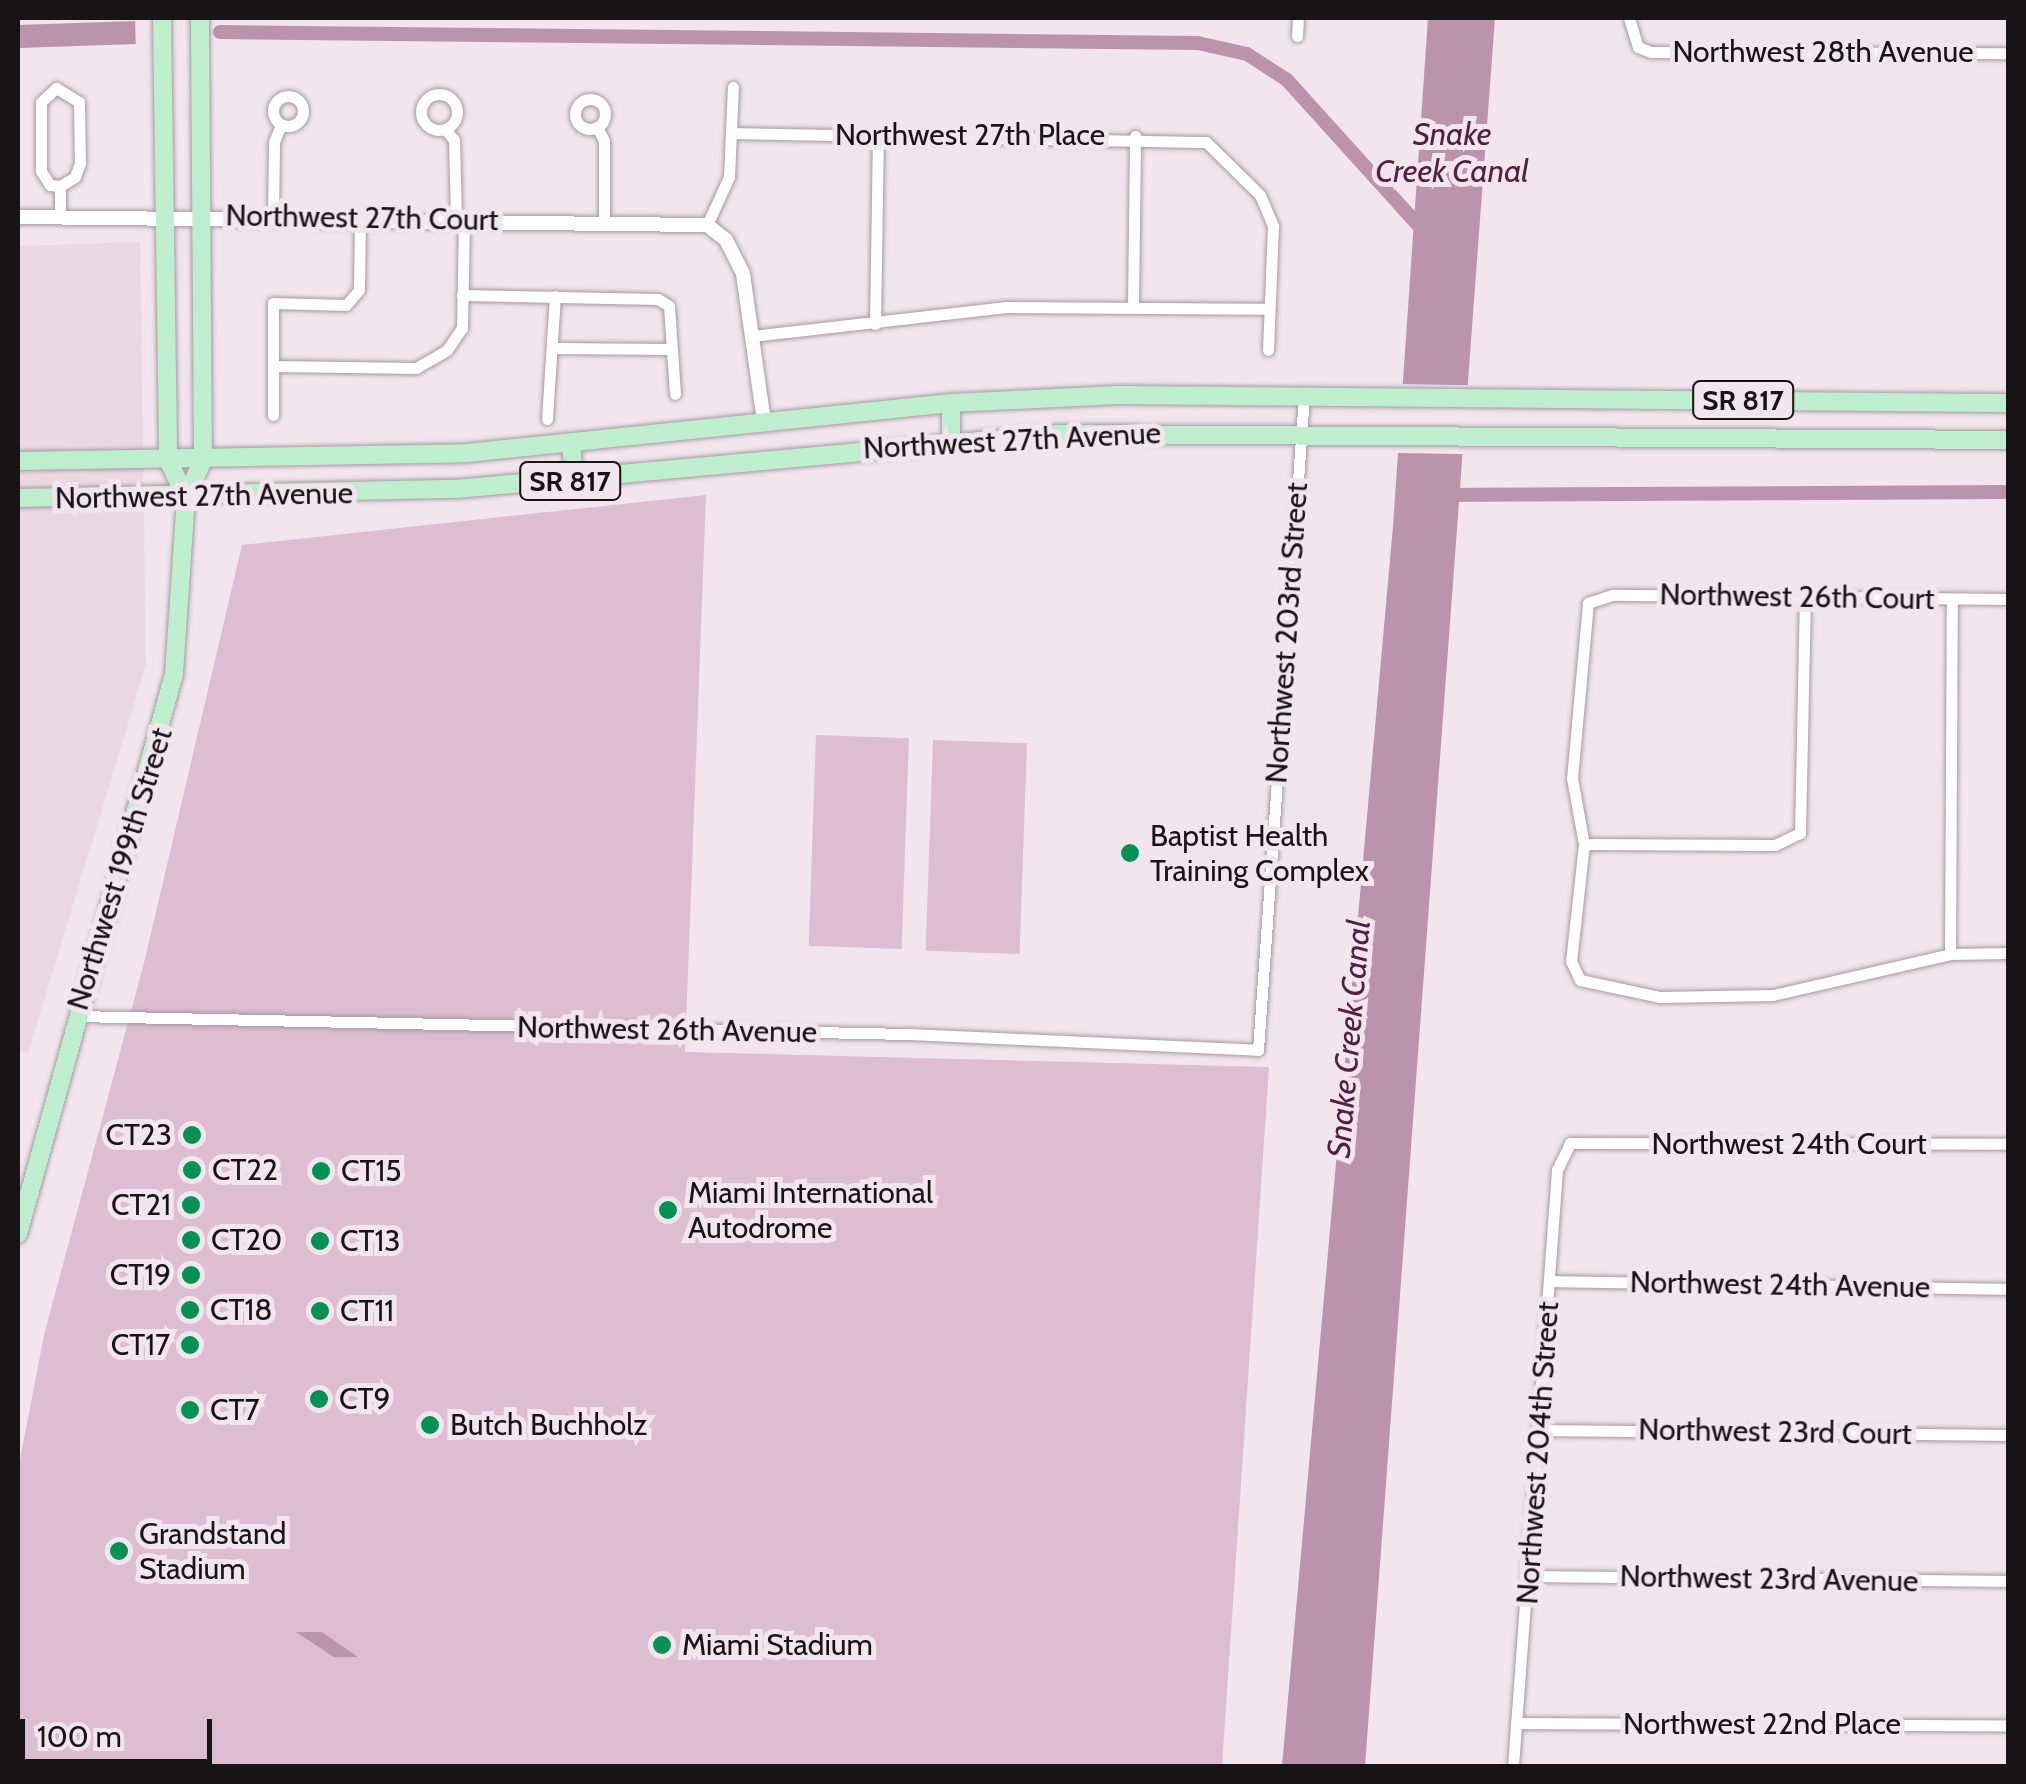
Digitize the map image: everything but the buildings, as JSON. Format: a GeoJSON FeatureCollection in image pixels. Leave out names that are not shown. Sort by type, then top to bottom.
{"type":"FeatureCollection","features":[{"type":"Feature","properties":{"kind":"main road","name":"Northwest 199th Street"},"geometry":{"type":"LineString","coordinates":[[162,18],[168,460],[186,497]]}},
{"type":"Feature","properties":{"kind":"main road","name":"Northwest 199th Street"},"geometry":{"type":"LineString","coordinates":[[18,1234],[76,1016],[166,718],[185,579],[186,497],[203,460],[200,18]]}},
{"type":"Feature","properties":{"kind":"main road","name":"Northwest 27th Avenue"},"geometry":{"type":"LineString","coordinates":[[18,461],[203,460],[570,443],[951,403],[1304,396],[2008,403]]}},
{"type":"Feature","properties":{"kind":"main road"},"geometry":{"type":"LineString","coordinates":[[951,403],[951,441]]}},
{"type":"Feature","properties":{"kind":"main road","name":"Northwest 27th Avenue"},"geometry":{"type":"LineString","coordinates":[[18,498],[186,497],[574,481],[951,441],[1301,432],[2008,440]]}},
{"type":"Feature","properties":{"kind":"main road"},"geometry":{"type":"LineString","coordinates":[[570,443],[574,481]]}},
{"type":"Feature","properties":{"kind":"street"},"geometry":{"type":"LineString","coordinates":[[1297,36],[1298,18]]}},
{"type":"Feature","properties":{"kind":"street","name":"Northwest 28th Avenue"},"geometry":{"type":"LineString","coordinates":[[1629,18],[1638,47],[1651,52],[2008,52]]}},
{"type":"Feature","properties":{"kind":"street"},"geometry":{"type":"LineString","coordinates":[[734,87],[734,133],[728,177],[707,225],[726,240],[743,274],[764,422]]}},
{"type":"Feature","properties":{"kind":"street"},"geometry":{"type":"LineString","coordinates":[[60,186],[50,185],[42,171],[41,102],[56,88],[79,102],[78,170],[60,186],[60,216]]}},
{"type":"Feature","properties":{"kind":"street"},"geometry":{"type":"LineString","coordinates":[[273,217],[274,142],[281,125]]}},
{"type":"Feature","properties":{"kind":"street"},"geometry":{"type":"LineString","coordinates":[[597,127],[604,141],[604,221]]}},
{"type":"Feature","properties":{"kind":"street"},"geometry":{"type":"LineString","coordinates":[[274,366],[426,366],[462,328],[454,140],[445,128]]}},
{"type":"Feature","properties":{"kind":"street","name":"Northwest 27th Place"},"geometry":{"type":"LineString","coordinates":[[734,133],[1135,136],[1206,142],[1260,195],[1272,226],[1269,309]]}},
{"type":"Feature","properties":{"kind":"street"},"geometry":{"type":"LineString","coordinates":[[875,324],[878,134]]}},
{"type":"Feature","properties":{"kind":"street"},"geometry":{"type":"LineString","coordinates":[[1134,306],[1135,136]]}},
{"type":"Feature","properties":{"kind":"street","name":"Northwest 27th Court"},"geometry":{"type":"LineString","coordinates":[[18,217],[202,216],[707,225]]}},
{"type":"Feature","properties":{"kind":"street"},"geometry":{"type":"LineString","coordinates":[[273,415],[273,303],[346,304],[359,290],[360,218]]}},
{"type":"Feature","properties":{"kind":"street"},"geometry":{"type":"LineString","coordinates":[[462,295],[658,299],[669,306],[675,394]]}},
{"type":"Feature","properties":{"kind":"street"},"geometry":{"type":"LineString","coordinates":[[546,419],[555,296]]}},
{"type":"Feature","properties":{"kind":"street"},"geometry":{"type":"LineString","coordinates":[[752,336],[1006,307],[1269,309],[1268,350]]}},
{"type":"Feature","properties":{"kind":"street"},"geometry":{"type":"LineString","coordinates":[[553,348],[670,349]]}},
{"type":"Feature","properties":{"kind":"street","name":"Northwest 203rd Street"},"geometry":{"type":"LineString","coordinates":[[1258,1050],[1304,396]]}},
{"type":"Feature","properties":{"kind":"street","name":"Northwest 26th Court"},"geometry":{"type":"LineString","coordinates":[[1584,844],[1572,778],[1588,604],[1612,595],[2008,599]]}},
{"type":"Feature","properties":{"kind":"street"},"geometry":{"type":"LineString","coordinates":[[1805,598],[1805,816],[1800,834],[1776,846],[1584,844],[1571,962],[1580,980],[1659,997],[1773,995],[1950,954],[2008,953]]}},
{"type":"Feature","properties":{"kind":"street"},"geometry":{"type":"LineString","coordinates":[[1950,954],[1952,599]]}},
{"type":"Feature","properties":{"kind":"street","name":"Northwest 26th Avenue"},"geometry":{"type":"LineString","coordinates":[[76,1016],[909,1034],[1258,1050]]}},
{"type":"Feature","properties":{"kind":"street","name":"Northwest 24th Court"},"geometry":{"type":"LineString","coordinates":[[1570,1143],[2008,1144]]}},
{"type":"Feature","properties":{"kind":"street","name":"Northwest 204th Street"},"geometry":{"type":"LineString","coordinates":[[1513,1766],[1542,1430],[1557,1170],[1570,1143]]}},
{"type":"Feature","properties":{"kind":"street","name":"Northwest 24th Avenue"},"geometry":{"type":"LineString","coordinates":[[1551,1282],[2008,1290]]}},
{"type":"Feature","properties":{"kind":"street","name":"Northwest 23rd Court"},"geometry":{"type":"LineString","coordinates":[[1542,1430],[2008,1435]]}},
{"type":"Feature","properties":{"kind":"street","name":"Northwest 23rd Avenue"},"geometry":{"type":"LineString","coordinates":[[1529,1576],[2008,1581]]}},
{"type":"Feature","properties":{"kind":"street","name":"Northwest 22nd Place"},"geometry":{"type":"LineString","coordinates":[[1516,1722],[2008,1726]]}},
{"type":"Feature","properties":{"kind":"shaded area"},"geometry":{"type":"Polygon","coordinates":[[[140,242],[146,665],[28,1053],[18,1053],[18,246],[140,242]]]}},
{"type":"Feature","properties":{"kind":"shaded area","name":"Miami International Autodrome"},"geometry":{"type":"Polygon","coordinates":[[[706,495],[685,1052],[1269,1067],[1222,1766],[18,1766],[18,1470],[44,1335],[144,963],[242,545],[706,495]]]}},
{"type":"Feature","properties":{"kind":"shaded area"},"geometry":{"type":"Polygon","coordinates":[[[816,735],[909,738],[902,949],[809,946],[816,735]]]}},
{"type":"Feature","properties":{"kind":"shaded area"},"geometry":{"type":"Polygon","coordinates":[[[933,740],[1027,743],[1020,954],[926,951],[933,740]]]}},
{"type":"Feature","properties":{"kind":"water","name":"Snake Creek Canal"},"geometry":{"type":"Polygon","coordinates":[[[1428,18],[1495,18],[1365,1766],[1282,1766],[1393,526],[1428,18]]]}},
{"type":"Feature","properties":{"kind":"water"},"geometry":{"type":"Polygon","coordinates":[[[135,21],[136,44],[19,48],[18,25],[135,21]]]}},
{"type":"Feature","properties":{"kind":"water"},"geometry":{"type":"Polygon","coordinates":[[[296,1632],[322,1632],[358,1657],[334,1657],[296,1632]]]}},
{"type":"Feature","properties":{"kind":"pier"},"geometry":{"type":"Polygon","coordinates":[[[1398,384],[1475,385],[1474,454],[1397,453],[1398,384]]]}},
{"type":"Feature","properties":{"kind":"waterway"},"geometry":{"type":"LineString","coordinates":[[220,32],[1198,43],[1247,54],[1287,80],[1427,235]]}},
{"type":"Feature","properties":{"kind":"waterway"},"geometry":{"type":"LineString","coordinates":[[1444,495],[2008,492]]}},
{"type":"Feature","properties":{"kind":"place","name":"Baptist Health Training Complex"},"geometry":{"type":"Point","coordinates":[1130,853]}},
{"type":"Feature","properties":{"kind":"place","name":"CT23"},"geometry":{"type":"Point","coordinates":[192,1135]}},
{"type":"Feature","properties":{"kind":"place","name":"CT22"},"geometry":{"type":"Point","coordinates":[192,1170]}},
{"type":"Feature","properties":{"kind":"place","name":"CT15"},"geometry":{"type":"Point","coordinates":[321,1171]}},
{"type":"Feature","properties":{"kind":"place","name":"CT21"},"geometry":{"type":"Point","coordinates":[191,1205]}},
{"type":"Feature","properties":{"kind":"place","name":"Miami International Autodrome"},"geometry":{"type":"Point","coordinates":[668,1210]}},
{"type":"Feature","properties":{"kind":"place","name":"CT20"},"geometry":{"type":"Point","coordinates":[191,1240]}},
{"type":"Feature","properties":{"kind":"place","name":"CT13"},"geometry":{"type":"Point","coordinates":[320,1241]}},
{"type":"Feature","properties":{"kind":"place","name":"CT19"},"geometry":{"type":"Point","coordinates":[191,1275]}},
{"type":"Feature","properties":{"kind":"place","name":"CT18"},"geometry":{"type":"Point","coordinates":[190,1310]}},
{"type":"Feature","properties":{"kind":"place","name":"CT11"},"geometry":{"type":"Point","coordinates":[320,1311]}},
{"type":"Feature","properties":{"kind":"place","name":"CT17"},"geometry":{"type":"Point","coordinates":[190,1345]}},
{"type":"Feature","properties":{"kind":"place","name":"CT9"},"geometry":{"type":"Point","coordinates":[319,1399]}},
{"type":"Feature","properties":{"kind":"place","name":"CT7"},"geometry":{"type":"Point","coordinates":[190,1410]}},
{"type":"Feature","properties":{"kind":"place","name":"Butch Buchholz"},"geometry":{"type":"Point","coordinates":[430,1425]}},
{"type":"Feature","properties":{"kind":"place","name":"Grandstand Stadium"},"geometry":{"type":"Point","coordinates":[119,1551]}},
{"type":"Feature","properties":{"kind":"place","name":"Miami Stadium"},"geometry":{"type":"Point","coordinates":[662,1645]}}]}
